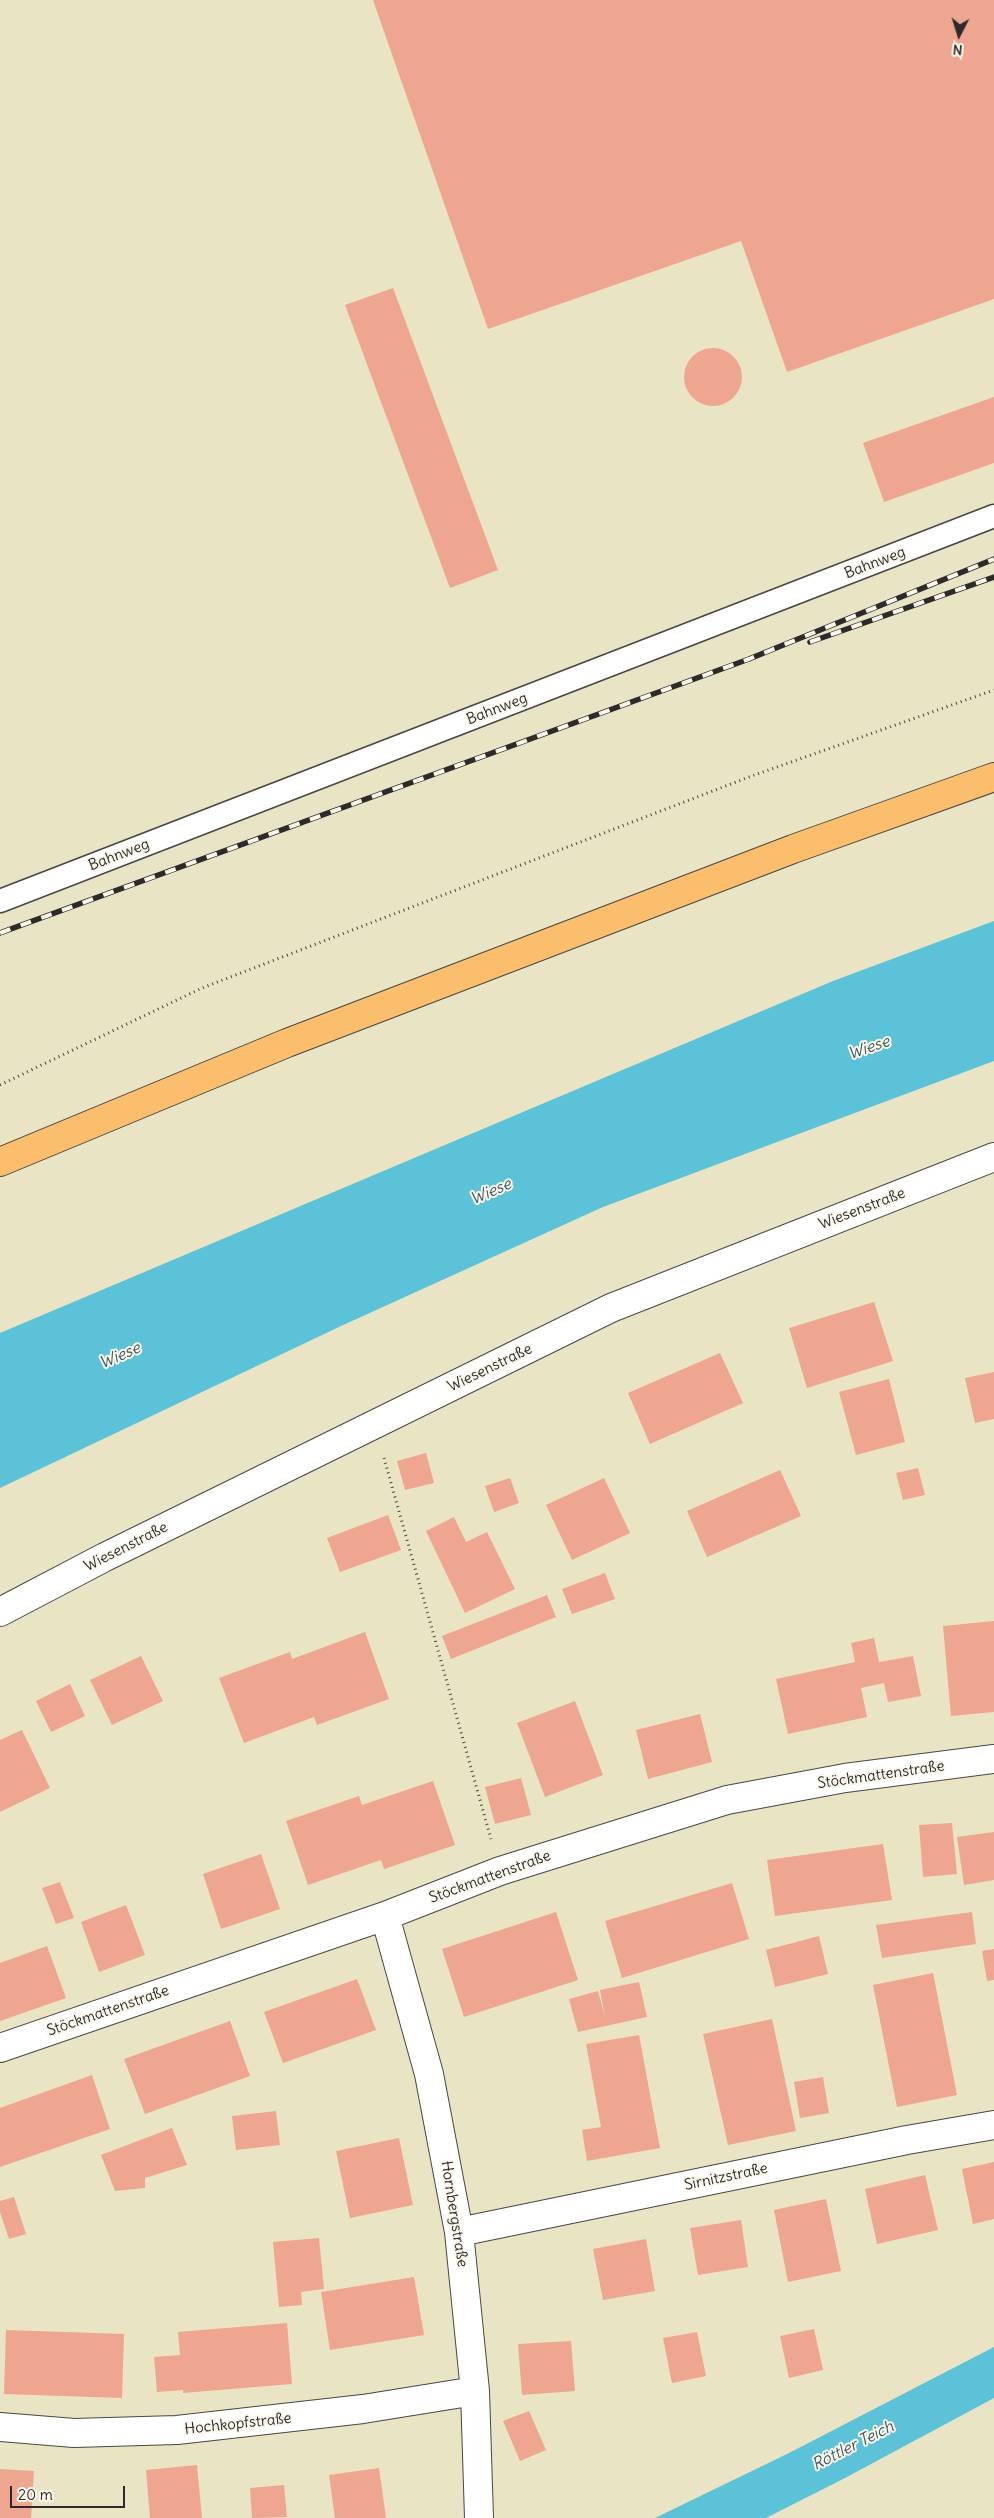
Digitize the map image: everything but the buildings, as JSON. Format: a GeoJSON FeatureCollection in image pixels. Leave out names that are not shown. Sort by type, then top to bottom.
{"type":"FeatureCollection","features":[{"type":"Feature","properties":{"kind":"main road"},"geometry":{"type":"LineString","coordinates":[[0,1162],[306,1036],[793,850],[994,777]]}},
{"type":"Feature","properties":{"kind":"street","name":"Wiesenstraße"},"geometry":{"type":"LineString","coordinates":[[0,1612],[105,1557],[611,1308],[994,1157]]}},
{"type":"Feature","properties":{"kind":"street","name":"Stöckmattenstraße"},"geometry":{"type":"LineString","coordinates":[[0,2048],[385,1916],[500,1871],[727,1800],[845,1778],[994,1759]]}},
{"type":"Feature","properties":{"kind":"street","name":"Hornbergstraße"},"geometry":{"type":"LineString","coordinates":[[385,1916],[429,2074],[459,2232],[475,2391],[479,2518]]}},
{"type":"Feature","properties":{"kind":"street","name":"Sirnitzstraße"},"geometry":{"type":"LineString","coordinates":[[459,2232],[907,2140],[994,2125]]}},
{"type":"Feature","properties":{"kind":"street","name":"Hochkopfstraße"},"geometry":{"type":"LineString","coordinates":[[0,2427],[74,2433],[178,2430],[363,2409],[475,2391]]}},
{"type":"Feature","properties":{"kind":"lane","name":"Bahnweg"},"geometry":{"type":"LineString","coordinates":[[0,901],[994,516]]}},
{"type":"Feature","properties":{"kind":"path"},"geometry":{"type":"LineString","coordinates":[[0,1085],[202,988],[749,777],[994,690]]}},
{"type":"Feature","properties":{"kind":"path"},"geometry":{"type":"LineString","coordinates":[[375,1425],[500,1871]]}},
{"type":"Feature","properties":{"kind":"water","name":"Wiese"},"geometry":{"type":"Polygon","coordinates":[[[994,921],[994,1061],[603,1207],[341,1326],[0,1488],[0,1333],[833,981],[994,921]]]}},
{"type":"Feature","properties":{"kind":"water","name":"Röttler Teich"},"geometry":{"type":"Polygon","coordinates":[[[994,2347],[994,2398],[766,2518],[655,2518],[789,2453],[994,2347]]]}},
{"type":"Feature","properties":{"kind":"railway"},"geometry":{"type":"LineString","coordinates":[[0,933],[749,659],[994,559]]}},
{"type":"Feature","properties":{"kind":"railway"},"geometry":{"type":"LineString","coordinates":[[810,642],[994,577]]}}]}
